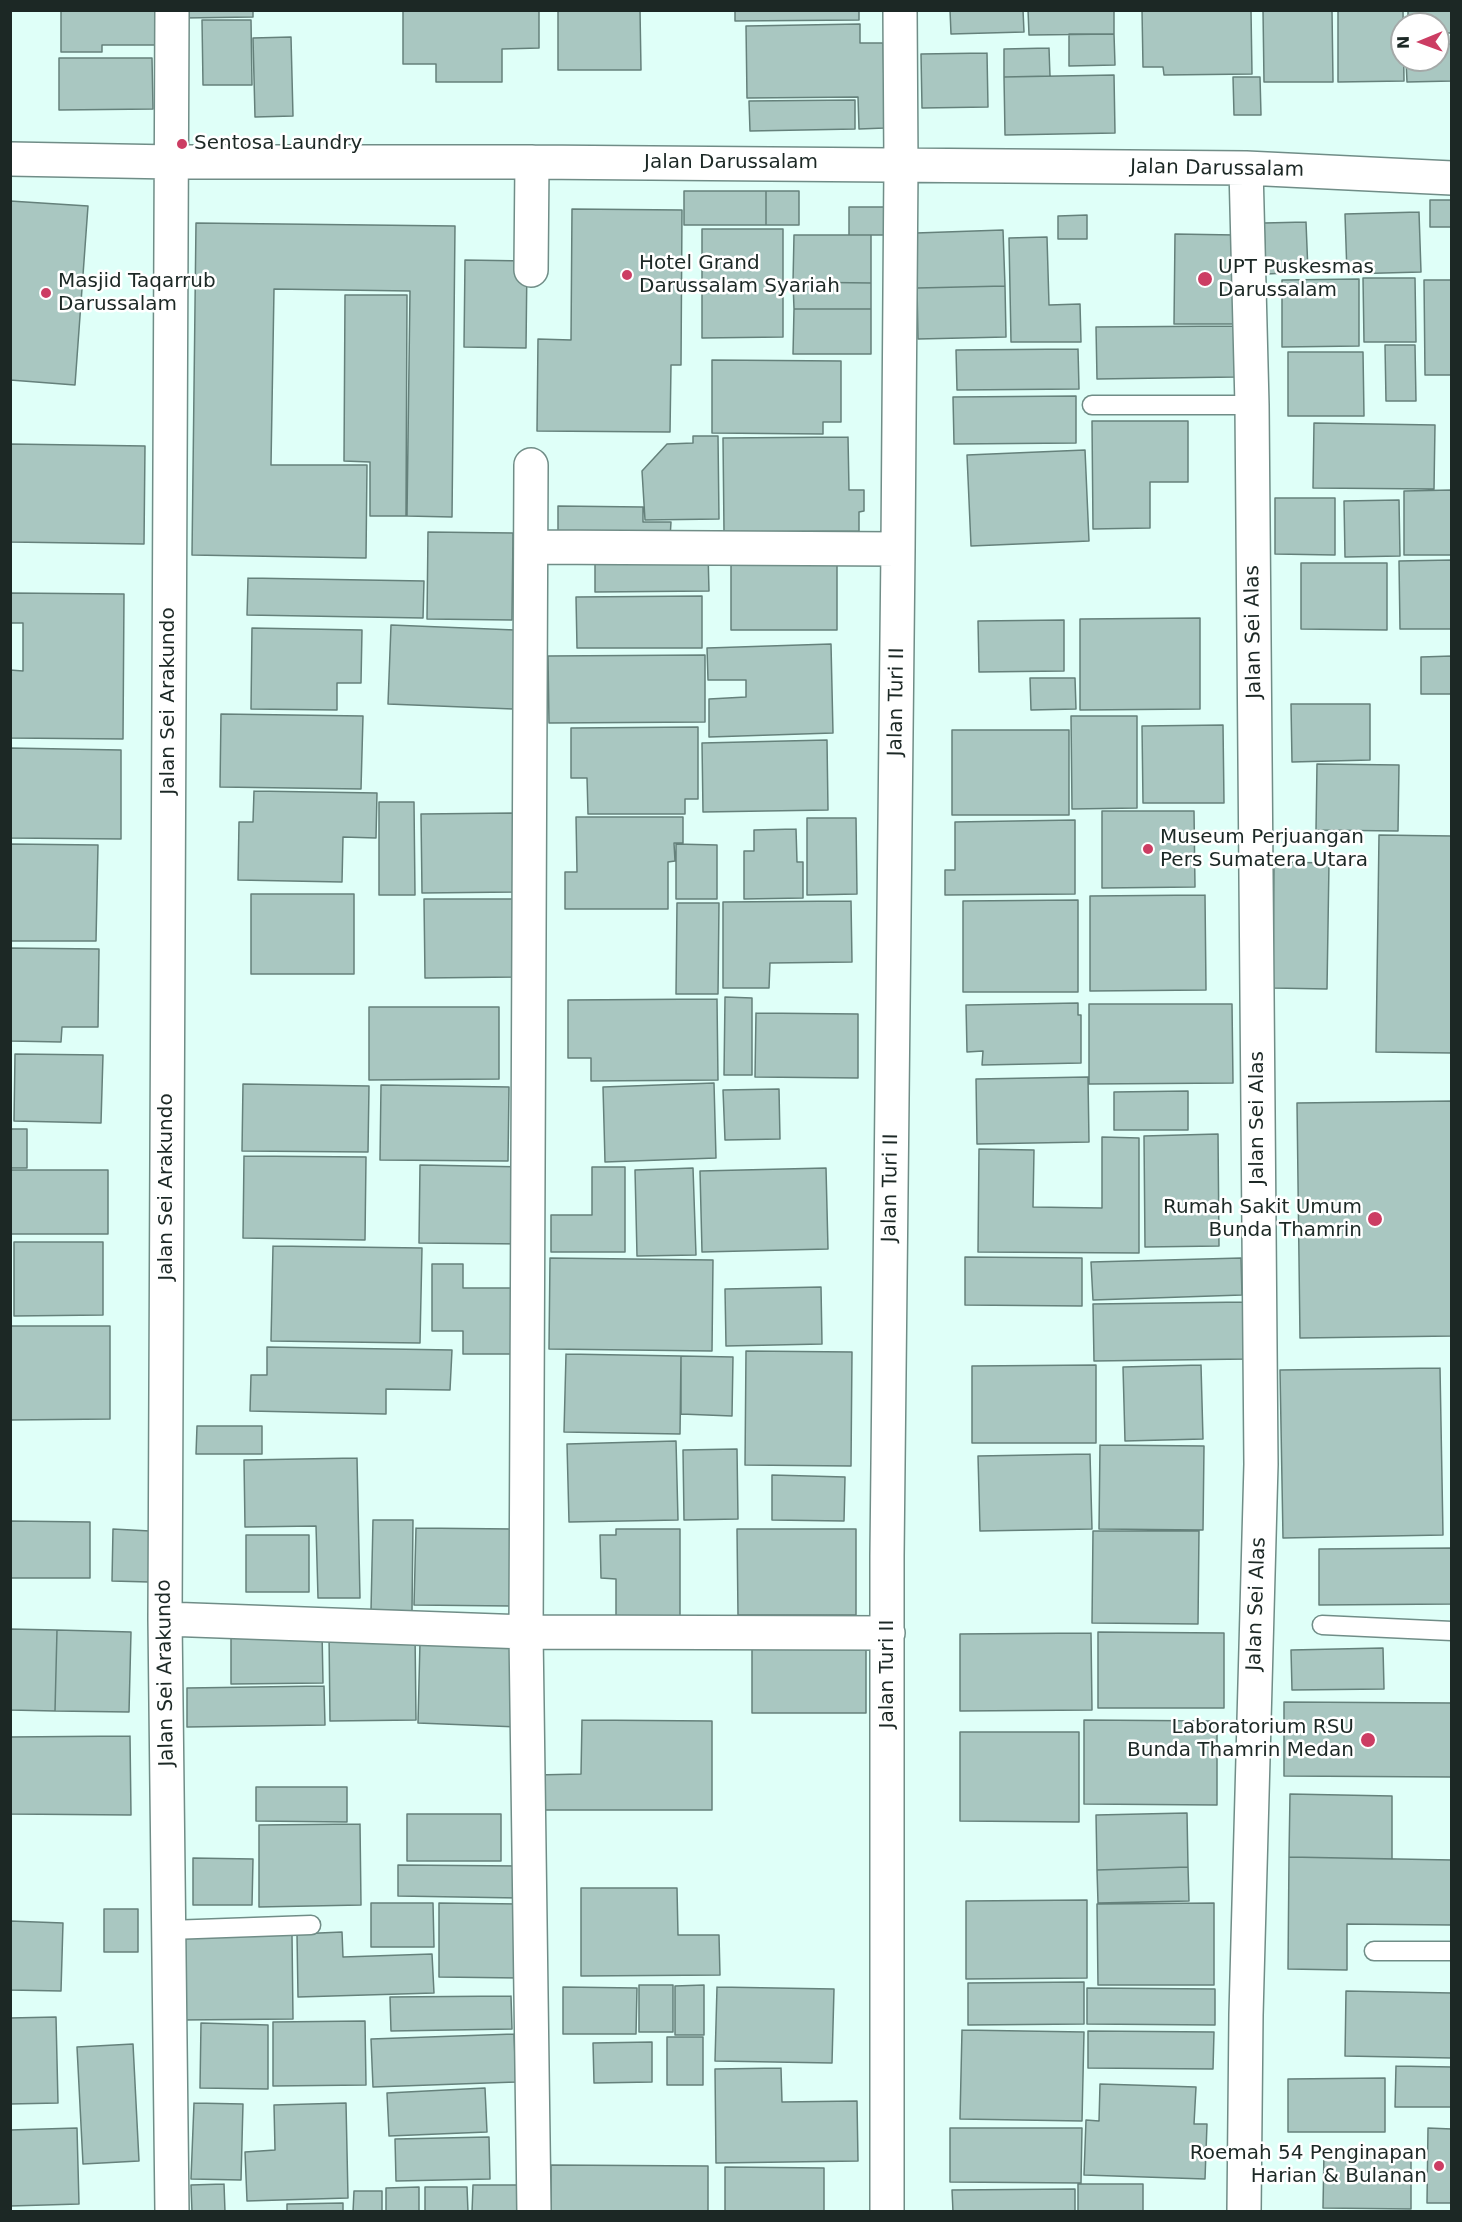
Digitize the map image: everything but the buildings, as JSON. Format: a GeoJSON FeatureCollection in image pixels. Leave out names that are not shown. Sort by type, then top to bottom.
{"type":"FeatureCollection","features":[{"type":"Feature","properties":{"kind":"street","name":"Jalan Sei Arakundo"},"geometry":{"type":"LineString","coordinates":[[172,10],[165,1620],[172,2211]]}},
{"type":"Feature","properties":{"kind":"street","name":"Jalan Turi II"},"geometry":{"type":"LineString","coordinates":[[887,2211],[887,1544],[898,549],[900,10]]}},
{"type":"Feature","properties":{"kind":"street","name":"Jalan Darussalam"},"geometry":{"type":"LineString","coordinates":[[10,159],[172,162],[531,162],[1246,168],[1452,178]]}},
{"type":"Feature","properties":{"kind":"street"},"geometry":{"type":"LineString","coordinates":[[531,162],[531,270]]}},
{"type":"Feature","properties":{"kind":"street","name":"Jalan Sei Alas"},"geometry":{"type":"LineString","coordinates":[[1244,2211],[1246,2015],[1261,1464],[1252,405],[1246,168]]}},
{"type":"Feature","properties":{"kind":"street"},"geometry":{"type":"LineString","coordinates":[[531,465],[526,1632],[534,2211]]}},
{"type":"Feature","properties":{"kind":"street"},"geometry":{"type":"LineString","coordinates":[[532,547],[898,549]]}},
{"type":"Feature","properties":{"kind":"street"},"geometry":{"type":"LineString","coordinates":[[165,1620],[526,1632],[888,1633]]}},
{"type":"Feature","properties":{"kind":"lane"},"geometry":{"type":"LineString","coordinates":[[1092,405],[1252,405]]}},
{"type":"Feature","properties":{"kind":"lane"},"geometry":{"type":"LineString","coordinates":[[1322,1625],[1452,1631]]}},
{"type":"Feature","properties":{"kind":"lane"},"geometry":{"type":"LineString","coordinates":[[169,1930],[311,1925]]}},
{"type":"Feature","properties":{"kind":"lane"},"geometry":{"type":"LineString","coordinates":[[1374,1951],[1452,1951]]}},
{"type":"Feature","properties":{"kind":"place","name":"Sentosa Laundry"},"geometry":{"type":"Point","coordinates":[182,144]}},
{"type":"Feature","properties":{"kind":"place","name":"Hotel Grand Darussalam Syariah"},"geometry":{"type":"Point","coordinates":[627,275]}},
{"type":"Feature","properties":{"kind":"place","name":"UPT Puskesmas Darussalam"},"geometry":{"type":"Point","coordinates":[1205,279]}},
{"type":"Feature","properties":{"kind":"place","name":"Masjid Taqarrub Darussalam"},"geometry":{"type":"Point","coordinates":[46,293]}},
{"type":"Feature","properties":{"kind":"place","name":"Museum Perjuangan Pers Sumatera Utara"},"geometry":{"type":"Point","coordinates":[1148,849]}},
{"type":"Feature","properties":{"kind":"place","name":"Rumah Sakit Umum Bunda Thamrin"},"geometry":{"type":"Point","coordinates":[1375,1219]}},
{"type":"Feature","properties":{"kind":"place","name":"Laboratorium RSU Bunda Thamrin Medan"},"geometry":{"type":"Point","coordinates":[1368,1740]}},
{"type":"Feature","properties":{"kind":"place","name":"Roemah 54 Penginapan Harian & Bulanan"},"geometry":{"type":"Point","coordinates":[1439,2166]}}]}
